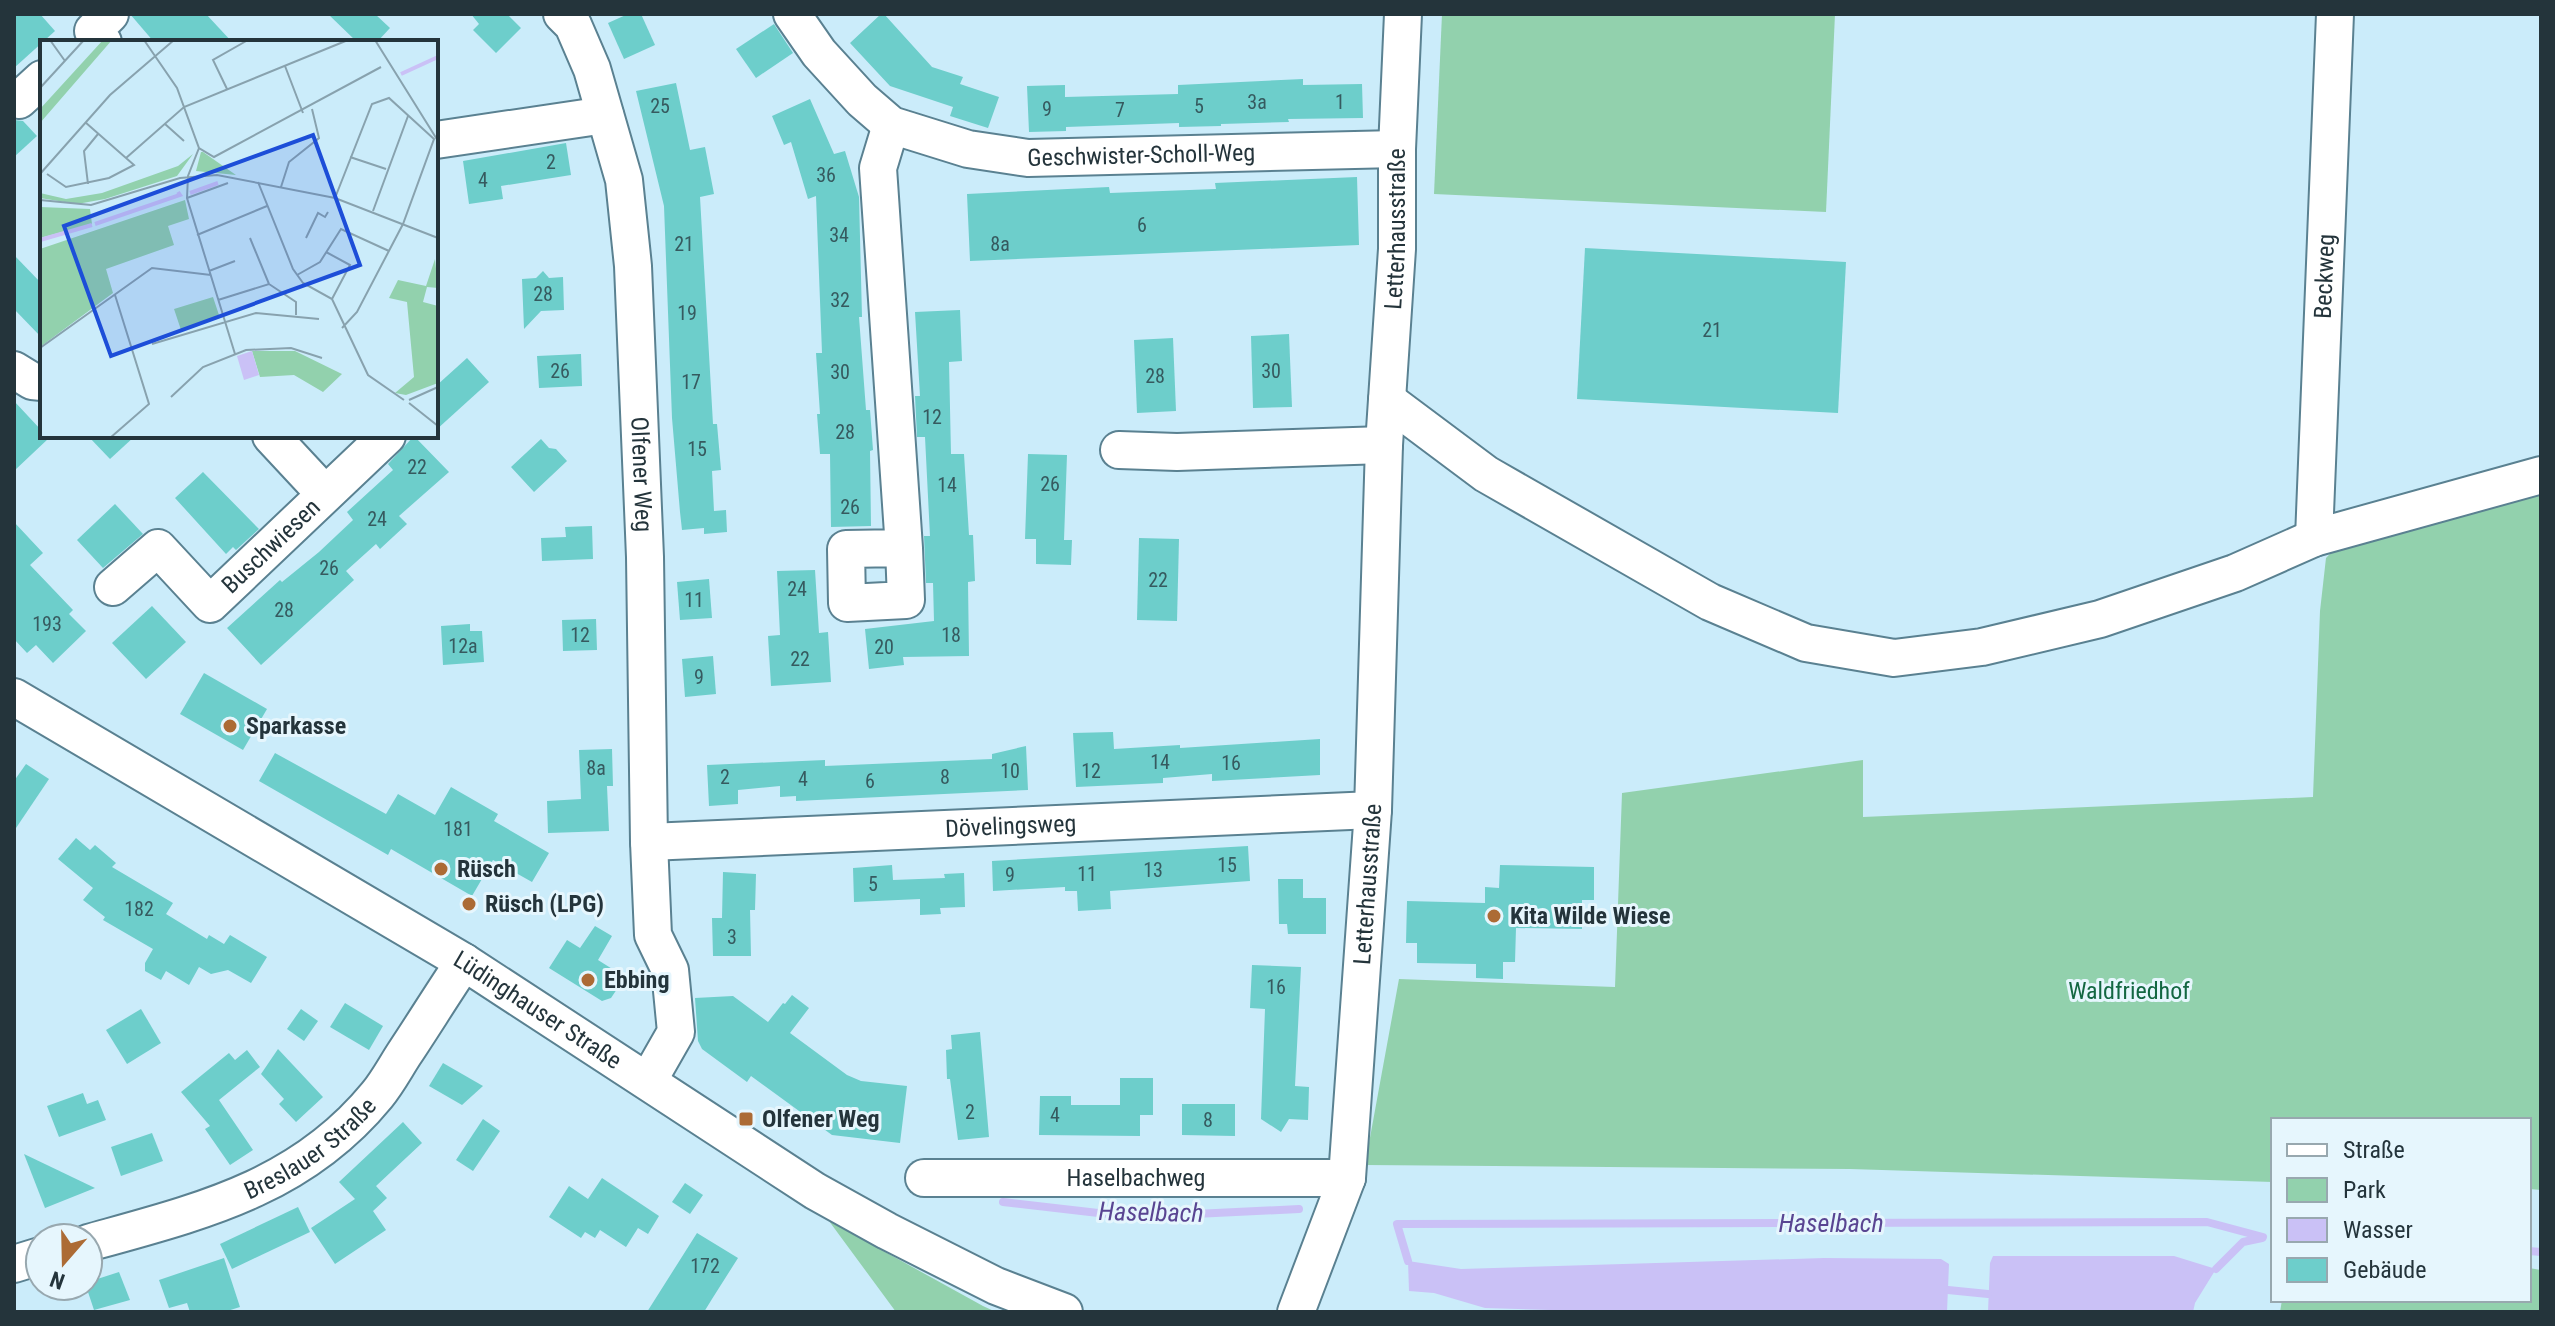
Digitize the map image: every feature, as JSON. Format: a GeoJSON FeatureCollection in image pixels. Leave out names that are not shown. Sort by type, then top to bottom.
{"type":"FeatureCollection","features":[{"type":"Feature","properties":{"kind":"street","name":"Olfener Weg"},"geometry":{"type":"LineString","coordinates":[[562,14],[573,25],[592,69],[624,180],[633,266],[645,557],[653,935],[670,970],[676,1032],[648,1081]]}},
{"type":"Feature","properties":{"kind":"street","name":"Geschwister-Scholl-Weg"},"geometry":{"type":"LineString","coordinates":[[792,14],[819,53],[862,100],[891,125],[968,149],[1028,158],[1397,149]]}},
{"type":"Feature","properties":{"kind":"street","name":"Letterhausstraße"},"geometry":{"type":"LineString","coordinates":[[1296,1312],[1347,1178],[1373,810],[1384,445],[1397,249],[1397,149],[1403,14]]}},
{"type":"Feature","properties":{"kind":"street","name":"Beckweg"},"geometry":{"type":"LineString","coordinates":[[2314,538],[2335,14]]}},
{"type":"Feature","properties":{"kind":"street"},"geometry":{"type":"LineString","coordinates":[[438,140],[605,115]]}},
{"type":"Feature","properties":{"kind":"street"},"geometry":{"type":"LineString","coordinates":[[891,125],[878,168],[904,548],[906,600],[847,603],[846,549],[904,548]]}},
{"type":"Feature","properties":{"kind":"street"},"geometry":{"type":"LineString","coordinates":[[14,370],[32,381],[40,382]]}},
{"type":"Feature","properties":{"kind":"street"},"geometry":{"type":"LineString","coordinates":[[1387,400],[1486,474],[1710,602],[1806,643],[1894,658],[1982,647],[2100,619],[2235,573],[2314,538],[2541,475]]}},
{"type":"Feature","properties":{"kind":"street","name":"Buschwiesen"},"geometry":{"type":"LineString","coordinates":[[273,438],[325,494]]}},
{"type":"Feature","properties":{"kind":"street","name":"Buschwiesen"},"geometry":{"type":"LineString","coordinates":[[113,587],[158,548],[210,604],[385,438]]}},
{"type":"Feature","properties":{"kind":"street"},"geometry":{"type":"LineString","coordinates":[[1119,450],[1177,452],[1384,445]]}},
{"type":"Feature","properties":{"kind":"street","name":"Lüdinghauser Straße"},"geometry":{"type":"LineString","coordinates":[[14,697],[464,962],[815,1191],[996,1286],[1064,1312]]}},
{"type":"Feature","properties":{"kind":"street","name":"Dövelingsweg"},"geometry":{"type":"LineString","coordinates":[[649,842],[1373,810]]}},
{"type":"Feature","properties":{"kind":"street","name":"Breslauer Straße"},"geometry":{"type":"LineString","coordinates":[[104,1238],[200,1211],[271,1183],[300,1165],[341,1133],[377,1094],[464,962]]}},
{"type":"Feature","properties":{"kind":"street","name":"Haselbachweg"},"geometry":{"type":"LineString","coordinates":[[924,1178],[1347,1178]]}},
{"type":"Feature","properties":{"kind":"green space"},"geometry":{"type":"Polygon","coordinates":[[[1442,14],[1835,14],[1826,212],[1434,194],[1442,14]]]}},
{"type":"Feature","properties":{"kind":"green space","name":"Waldfriedhof"},"geometry":{"type":"Polygon","coordinates":[[[2541,482],[2541,1190],[2531,1189],[2531,1118],[2271,1118],[2271,1182],[1850,1169],[1365,1165],[1399,979],[1615,987],[1622,793],[1863,760],[1863,817],[2313,797],[2320,611],[2326,558],[2346,537],[2541,482]]]}},
{"type":"Feature","properties":{"kind":"green space"},"geometry":{"type":"Polygon","coordinates":[[[829,1221],[983,1306],[996,1312],[896,1312],[829,1221]]]}},
{"type":"Feature","properties":{"kind":"green space"},"geometry":{"type":"Polygon","coordinates":[[[2531,1268],[2541,1270],[2541,1312],[2280,1312],[2282,1302],[2531,1302],[2531,1268]]]}},
{"type":"Feature","properties":{"kind":"water"},"geometry":{"type":"Polygon","coordinates":[[[1993,1256],[2174,1256],[2216,1269],[2195,1303],[2193,1312],[1988,1312],[1993,1256]]]}},
{"type":"Feature","properties":{"kind":"water"},"geometry":{"type":"Polygon","coordinates":[[[1824,1258],[1941,1259],[1949,1264],[1947,1312],[1619,1312],[1485,1308],[1434,1293],[1409,1291],[1408,1261],[1461,1269],[1824,1258]]]}},
{"type":"Feature","properties":{"kind":"building"},"geometry":{"type":"Polygon","coordinates":[[[14,14],[40,14],[55,31],[45,40],[40,40],[40,45],[14,68],[14,14]]]}},
{"type":"Feature","properties":{"kind":"building"},"geometry":{"type":"Polygon","coordinates":[[[130,14],[206,14],[230,40],[152,40],[130,14]]]}},
{"type":"Feature","properties":{"kind":"building"},"geometry":{"type":"Polygon","coordinates":[[[328,14],[375,14],[390,28],[379,40],[355,40],[328,14]]]}},
{"type":"Feature","properties":{"kind":"building"},"geometry":{"type":"Polygon","coordinates":[[[471,14],[507,14],[521,28],[496,53],[473,30],[479,24],[471,14]]]}},
{"type":"Feature","properties":{"kind":"building"},"geometry":{"type":"Polygon","coordinates":[[[628,14],[641,14],[655,45],[624,59],[608,23],[628,14]]]}},
{"type":"Feature","properties":{"kind":"building"},"geometry":{"type":"Polygon","coordinates":[[[881,14],[932,67],[963,77],[960,84],[999,97],[988,128],[950,116],[953,107],[890,86],[850,43],[881,14]]]}},
{"type":"Feature","properties":{"kind":"building"},"geometry":{"type":"Polygon","coordinates":[[[774,24],[793,53],[756,78],[736,49],[774,24]]]}},
{"type":"Feature","properties":{"kind":"building"},"geometry":{"type":"Polygon","coordinates":[[[1303,79],[1303,85],[1362,84],[1363,118],[1288,119],[1289,122],[1221,126],[1179,127],[1179,123],[1066,127],[1066,131],[1029,132],[1027,86],[1065,85],[1065,97],[1178,94],[1178,85],[1303,79]]]}},
{"type":"Feature","properties":{"kind":"building"},"geometry":{"type":"Polygon","coordinates":[[[676,83],[690,150],[705,147],[714,194],[700,197],[713,424],[717,424],[721,470],[712,471],[714,511],[726,510],[727,532],[704,534],[704,528],[682,530],[672,418],[664,206],[636,91],[676,83]]]}},
{"type":"Feature","properties":{"kind":"building"},"geometry":{"type":"Polygon","coordinates":[[[810,99],[834,154],[845,151],[859,197],[862,317],[859,317],[866,410],[870,410],[873,450],[870,451],[871,526],[831,527],[830,454],[820,454],[816,353],[822,353],[816,196],[808,199],[791,142],[784,145],[772,116],[810,99]]]}},
{"type":"Feature","properties":{"kind":"building"},"geometry":{"type":"Polygon","coordinates":[[[14,120],[23,121],[37,136],[14,157],[14,120]]]}},
{"type":"Feature","properties":{"kind":"building"},"geometry":{"type":"Polygon","coordinates":[[[566,143],[571,175],[501,186],[503,199],[469,204],[463,161],[566,143]]]}},
{"type":"Feature","properties":{"kind":"building"},"geometry":{"type":"Polygon","coordinates":[[[1357,177],[1359,245],[970,261],[967,194],[1109,187],[1110,193],[1216,189],[1215,183],[1357,177]]]}},
{"type":"Feature","properties":{"kind":"building"},"geometry":{"type":"Polygon","coordinates":[[[1585,248],[1846,262],[1838,413],[1577,399],[1585,248]]]}},
{"type":"Feature","properties":{"kind":"building"},"geometry":{"type":"Polygon","coordinates":[[[14,255],[40,282],[40,336],[14,309],[14,255]]]}},
{"type":"Feature","properties":{"kind":"building"},"geometry":{"type":"Polygon","coordinates":[[[543,271],[549,278],[563,277],[564,310],[541,311],[524,329],[522,279],[536,278],[543,271]]]}},
{"type":"Feature","properties":{"kind":"building"},"geometry":{"type":"Polygon","coordinates":[[[960,310],[962,361],[949,362],[951,454],[964,454],[969,535],[973,535],[975,581],[968,582],[969,656],[903,657],[904,665],[869,669],[865,629],[934,621],[933,583],[926,583],[924,536],[930,536],[925,437],[917,437],[915,396],[920,396],[915,312],[960,310]]]}},
{"type":"Feature","properties":{"kind":"building"},"geometry":{"type":"Polygon","coordinates":[[[1289,334],[1292,407],[1253,408],[1251,336],[1289,334]]]}},
{"type":"Feature","properties":{"kind":"building"},"geometry":{"type":"Polygon","coordinates":[[[1173,338],[1176,411],[1137,413],[1134,340],[1173,338]]]}},
{"type":"Feature","properties":{"kind":"building"},"geometry":{"type":"Polygon","coordinates":[[[581,354],[582,386],[539,388],[537,356],[581,354]]]}},
{"type":"Feature","properties":{"kind":"building"},"geometry":{"type":"Polygon","coordinates":[[[467,358],[489,382],[438,428],[438,384],[467,358]]]}},
{"type":"Feature","properties":{"kind":"building"},"geometry":{"type":"Polygon","coordinates":[[[14,401],[40,429],[40,438],[49,438],[14,471],[14,401]]]}},
{"type":"Feature","properties":{"kind":"building"},"geometry":{"type":"Polygon","coordinates":[[[90,438],[133,438],[110,459],[90,438]]]}},
{"type":"Feature","properties":{"kind":"building"},"geometry":{"type":"Polygon","coordinates":[[[412,438],[416,438],[449,472],[399,516],[407,524],[380,549],[376,544],[346,571],[354,580],[261,665],[227,628],[353,520],[347,512],[393,470],[388,464],[412,438]]]}},
{"type":"Feature","properties":{"kind":"building"},"geometry":{"type":"Polygon","coordinates":[[[541,439],[567,461],[534,492],[511,467],[541,439]]]}},
{"type":"Feature","properties":{"kind":"building"},"geometry":{"type":"Polygon","coordinates":[[[1028,454],[1067,455],[1064,540],[1072,540],[1071,565],[1036,564],[1036,539],[1025,539],[1028,454]]]}},
{"type":"Feature","properties":{"kind":"building"},"geometry":{"type":"Polygon","coordinates":[[[203,472],[259,529],[236,550],[233,547],[226,554],[175,498],[203,472]]]}},
{"type":"Feature","properties":{"kind":"building"},"geometry":{"type":"Polygon","coordinates":[[[115,504],[143,534],[103,568],[77,540],[115,504]]]}},
{"type":"Feature","properties":{"kind":"building"},"geometry":{"type":"Polygon","coordinates":[[[14,522],[43,553],[30,565],[73,610],[69,614],[86,631],[53,663],[36,645],[27,653],[14,639],[14,522]]]}},
{"type":"Feature","properties":{"kind":"building"},"geometry":{"type":"Polygon","coordinates":[[[592,526],[593,559],[542,561],[541,538],[566,537],[565,527],[592,526]]]}},
{"type":"Feature","properties":{"kind":"building"},"geometry":{"type":"Polygon","coordinates":[[[1139,538],[1179,539],[1177,621],[1137,620],[1139,538]]]}},
{"type":"Feature","properties":{"kind":"building"},"geometry":{"type":"Polygon","coordinates":[[[815,570],[819,633],[828,632],[831,682],[771,686],[768,636],[780,635],[777,571],[815,570]]]}},
{"type":"Feature","properties":{"kind":"building"},"geometry":{"type":"Polygon","coordinates":[[[709,579],[712,618],[680,620],[677,582],[709,579]]]}},
{"type":"Feature","properties":{"kind":"building"},"geometry":{"type":"Polygon","coordinates":[[[152,606],[186,642],[146,679],[112,643],[152,606]]]}},
{"type":"Feature","properties":{"kind":"building"},"geometry":{"type":"Polygon","coordinates":[[[596,619],[597,650],[563,651],[562,620],[596,619]]]}},
{"type":"Feature","properties":{"kind":"building"},"geometry":{"type":"Polygon","coordinates":[[[470,624],[470,631],[482,631],[484,662],[443,665],[441,626],[470,624]]]}},
{"type":"Feature","properties":{"kind":"building"},"geometry":{"type":"Polygon","coordinates":[[[713,656],[716,694],[685,697],[682,659],[713,656]]]}},
{"type":"Feature","properties":{"kind":"building"},"geometry":{"type":"Polygon","coordinates":[[[204,673],[267,709],[243,750],[180,714],[204,673]]]}},
{"type":"Feature","properties":{"kind":"building"},"geometry":{"type":"Polygon","coordinates":[[[1113,732],[1114,749],[1320,739],[1320,775],[1212,781],[1212,774],[1163,778],[1163,783],[1076,787],[1073,733],[1113,732]]]}},
{"type":"Feature","properties":{"kind":"building"},"geometry":{"type":"Polygon","coordinates":[[[1026,746],[1028,790],[796,801],[796,796],[780,797],[780,786],[738,790],[738,804],[709,806],[707,765],[825,760],[825,766],[992,759],[992,754],[1026,746]]]}},
{"type":"Feature","properties":{"kind":"building"},"geometry":{"type":"Polygon","coordinates":[[[612,749],[613,786],[607,786],[609,831],[548,833],[547,801],[581,799],[579,750],[612,749]]]}},
{"type":"Feature","properties":{"kind":"building"},"geometry":{"type":"Polygon","coordinates":[[[275,753],[386,814],[398,794],[435,815],[451,787],[498,814],[494,821],[549,853],[532,882],[493,860],[472,896],[391,849],[388,855],[259,781],[275,753]]]}},
{"type":"Feature","properties":{"kind":"building"},"geometry":{"type":"Polygon","coordinates":[[[26,764],[49,779],[14,831],[14,781],[26,764]]]}},
{"type":"Feature","properties":{"kind":"building"},"geometry":{"type":"Polygon","coordinates":[[[76,838],[90,850],[95,845],[116,863],[112,867],[173,903],[166,914],[207,939],[209,935],[224,944],[230,935],[267,957],[251,983],[228,970],[211,974],[199,967],[189,985],[166,971],[161,980],[145,971],[145,963],[153,949],[103,920],[105,917],[83,900],[93,888],[58,859],[76,838]]]}},
{"type":"Feature","properties":{"kind":"building"},"geometry":{"type":"Polygon","coordinates":[[[1248,846],[1250,881],[1110,891],[1111,909],[1078,911],[1077,891],[1065,891],[1065,887],[993,891],[992,861],[1248,846]]]}},
{"type":"Feature","properties":{"kind":"building"},"geometry":{"type":"Polygon","coordinates":[[[892,865],[893,880],[945,878],[944,874],[964,873],[965,907],[940,908],[941,914],[920,915],[920,899],[854,902],[853,868],[892,865]]]}},
{"type":"Feature","properties":{"kind":"building","name":"Kita Wilde Wiese"},"geometry":{"type":"Polygon","coordinates":[[[1500,865],[1594,867],[1594,900],[1582,900],[1582,929],[1516,928],[1515,962],[1503,962],[1503,979],[1476,978],[1476,964],[1417,963],[1417,943],[1406,943],[1407,901],[1485,903],[1485,887],[1499,888],[1500,865]]]}},
{"type":"Feature","properties":{"kind":"building"},"geometry":{"type":"Polygon","coordinates":[[[723,872],[756,874],[755,910],[750,910],[751,956],[713,956],[712,918],[722,918],[723,872]]]}},
{"type":"Feature","properties":{"kind":"building"},"geometry":{"type":"Polygon","coordinates":[[[1278,879],[1303,879],[1303,898],[1326,898],[1326,934],[1288,934],[1287,924],[1279,924],[1278,879]]]}},
{"type":"Feature","properties":{"kind":"building"},"geometry":{"type":"Polygon","coordinates":[[[595,926],[612,936],[598,960],[625,977],[611,998],[602,1001],[549,968],[567,940],[580,948],[595,926]]]}},
{"type":"Feature","properties":{"kind":"building"},"geometry":{"type":"Polygon","coordinates":[[[1252,965],[1301,967],[1295,1086],[1309,1087],[1308,1120],[1289,1119],[1281,1132],[1261,1119],[1265,1009],[1250,1008],[1252,965]]]}},
{"type":"Feature","properties":{"kind":"building"},"geometry":{"type":"Polygon","coordinates":[[[792,995],[809,1008],[790,1033],[847,1075],[861,1081],[907,1086],[900,1143],[832,1135],[751,1076],[747,1082],[702,1049],[698,1041],[695,998],[733,996],[768,1022],[792,995]]]}},
{"type":"Feature","properties":{"kind":"building"},"geometry":{"type":"Polygon","coordinates":[[[345,1003],[383,1026],[369,1050],[330,1027],[345,1003]]]}},
{"type":"Feature","properties":{"kind":"building"},"geometry":{"type":"Polygon","coordinates":[[[141,1009],[161,1043],[127,1064],[106,1030],[141,1009]]]}},
{"type":"Feature","properties":{"kind":"building"},"geometry":{"type":"Polygon","coordinates":[[[301,1009],[318,1021],[304,1041],[287,1029],[301,1009]]]}},
{"type":"Feature","properties":{"kind":"building"},"geometry":{"type":"Polygon","coordinates":[[[980,1032],[989,1137],[958,1140],[950,1079],[947,1079],[946,1050],[952,1049],[951,1035],[980,1032]]]}},
{"type":"Feature","properties":{"kind":"building"},"geometry":{"type":"Polygon","coordinates":[[[278,1049],[323,1097],[296,1122],[279,1104],[284,1099],[261,1074],[278,1049]]]}},
{"type":"Feature","properties":{"kind":"building"},"geometry":{"type":"Polygon","coordinates":[[[247,1050],[260,1067],[219,1100],[253,1150],[230,1165],[205,1129],[210,1126],[181,1092],[229,1053],[235,1060],[247,1050]]]}},
{"type":"Feature","properties":{"kind":"building"},"geometry":{"type":"Polygon","coordinates":[[[443,1063],[483,1086],[462,1105],[429,1086],[443,1063]]]}},
{"type":"Feature","properties":{"kind":"building"},"geometry":{"type":"Polygon","coordinates":[[[1120,1078],[1153,1078],[1153,1115],[1140,1115],[1140,1136],[1039,1135],[1040,1096],[1071,1096],[1071,1105],[1120,1105],[1120,1078]]]}},
{"type":"Feature","properties":{"kind":"building"},"geometry":{"type":"Polygon","coordinates":[[[83,1093],[87,1104],[98,1100],[106,1120],[59,1137],[47,1106],[83,1093]]]}},
{"type":"Feature","properties":{"kind":"building"},"geometry":{"type":"Polygon","coordinates":[[[1182,1104],[1235,1104],[1235,1136],[1182,1135],[1182,1104]]]}},
{"type":"Feature","properties":{"kind":"building"},"geometry":{"type":"Polygon","coordinates":[[[483,1119],[500,1131],[473,1171],[456,1160],[483,1119]]]}},
{"type":"Feature","properties":{"kind":"building"},"geometry":{"type":"Polygon","coordinates":[[[403,1122],[422,1143],[376,1186],[387,1198],[373,1211],[386,1230],[335,1264],[311,1228],[355,1199],[339,1182],[403,1122]]]}},
{"type":"Feature","properties":{"kind":"building"},"geometry":{"type":"Polygon","coordinates":[[[152,1133],[163,1161],[121,1176],[111,1147],[152,1133]]]}},
{"type":"Feature","properties":{"kind":"building"},"geometry":{"type":"Polygon","coordinates":[[[24,1154],[95,1188],[45,1208],[24,1154]]]}},
{"type":"Feature","properties":{"kind":"building"},"geometry":{"type":"Polygon","coordinates":[[[602,1178],[659,1216],[648,1234],[638,1228],[626,1247],[600,1230],[595,1238],[585,1232],[581,1238],[549,1217],[569,1186],[588,1199],[602,1178]]]}},
{"type":"Feature","properties":{"kind":"building"},"geometry":{"type":"Polygon","coordinates":[[[685,1183],[703,1195],[690,1214],[672,1202],[685,1183]]]}},
{"type":"Feature","properties":{"kind":"building"},"geometry":{"type":"Polygon","coordinates":[[[298,1207],[310,1232],[232,1269],[220,1244],[298,1207]]]}},
{"type":"Feature","properties":{"kind":"building"},"geometry":{"type":"Polygon","coordinates":[[[697,1233],[738,1258],[704,1312],[647,1312],[697,1233]]]}},
{"type":"Feature","properties":{"kind":"building"},"geometry":{"type":"Polygon","coordinates":[[[224,1258],[240,1307],[224,1312],[190,1312],[187,1303],[169,1308],[159,1280],[224,1258]]]}},
{"type":"Feature","properties":{"kind":"building"},"geometry":{"type":"Polygon","coordinates":[[[119,1272],[130,1300],[94,1310],[91,1302],[104,1302],[104,1277],[119,1272]]]}},
{"type":"Feature","properties":{"kind":"waterway","name":"Haselbach"},"geometry":{"type":"LineString","coordinates":[[1003,1202],[1133,1217],[1299,1209]]}},
{"type":"Feature","properties":{"kind":"waterway","name":"Haselbach"},"geometry":{"type":"LineString","coordinates":[[1408,1261],[1397,1224],[2207,1222],[2263,1237]]}},
{"type":"Feature","properties":{"kind":"waterway"},"geometry":{"type":"LineString","coordinates":[[2216,1269],[2243,1242],[2262,1238]]}},
{"type":"Feature","properties":{"kind":"waterway","name":"Haselbach"},"geometry":{"type":"LineString","coordinates":[[2531,1251],[2541,1252]]}},
{"type":"Feature","properties":{"kind":"waterway"},"geometry":{"type":"LineString","coordinates":[[1948,1290],[1988,1294]]}},
{"type":"Feature","properties":{"kind":"place","name":"Sparkasse"},"geometry":{"type":"Point","coordinates":[230,726]}},
{"type":"Feature","properties":{"kind":"place","name":"Rüsch"},"geometry":{"type":"Point","coordinates":[441,869]}},
{"type":"Feature","properties":{"kind":"place","name":"Rüsch (LPG)"},"geometry":{"type":"Point","coordinates":[469,904]}},
{"type":"Feature","properties":{"kind":"place","name":"Kita Wilde Wiese"},"geometry":{"type":"Point","coordinates":[1494,916]}},
{"type":"Feature","properties":{"kind":"place","name":"Ebbing"},"geometry":{"type":"Point","coordinates":[588,980]}},
{"type":"Feature","properties":{"kind":"place","name":"Olfener Weg"},"geometry":{"type":"Point","coordinates":[746,1119]}}]}
